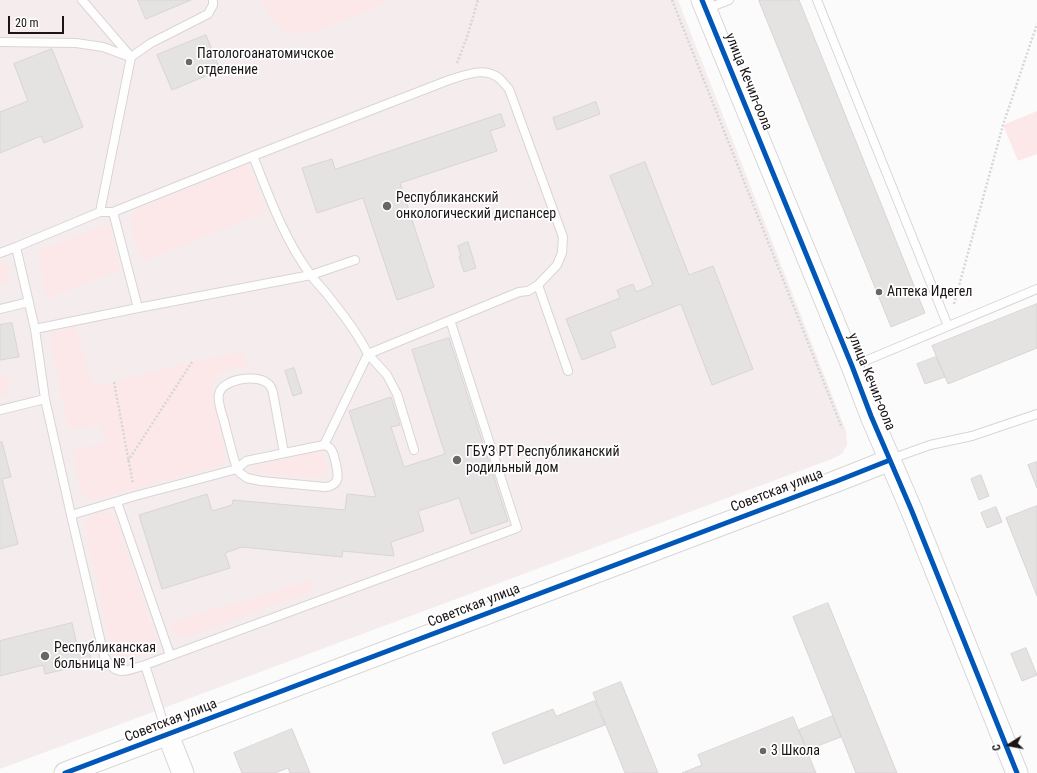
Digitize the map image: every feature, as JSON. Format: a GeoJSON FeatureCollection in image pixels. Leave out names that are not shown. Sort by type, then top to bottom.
{"type":"FeatureCollection","features":[{"type":"Feature","properties":{"kind":"street","name":"улица Кечил-оола"},"geometry":{"type":"LineString","coordinates":[[704,4],[1017,773]]}},
{"type":"Feature","properties":{"kind":"street","name":"Советская улица"},"geometry":{"type":"LineString","coordinates":[[65,773],[890,460]]}},
{"type":"Feature","properties":{"kind":"street"},"geometry":{"type":"LineString","coordinates":[[168,735],[183,773]]}},
{"type":"Feature","properties":{"kind":"lane"},"geometry":{"type":"LineString","coordinates":[[82,0],[131,57]]}},
{"type":"Feature","properties":{"kind":"lane"},"geometry":{"type":"LineString","coordinates":[[100,212],[131,57],[151,43],[208,14],[213,5],[213,0]]}},
{"type":"Feature","properties":{"kind":"lane"},"geometry":{"type":"LineString","coordinates":[[704,4],[729,0]]}},
{"type":"Feature","properties":{"kind":"lane"},"geometry":{"type":"LineString","coordinates":[[817,0],[948,326]]}},
{"type":"Feature","properties":{"kind":"lane"},"geometry":{"type":"LineString","coordinates":[[0,42],[76,43],[103,47],[131,57]]}},
{"type":"Feature","properties":{"kind":"lane"},"geometry":{"type":"LineString","coordinates":[[0,253],[100,212],[113,212],[449,80],[478,72],[490,73],[500,79],[509,89],[563,237],[562,253],[557,265],[538,285],[528,291],[519,292],[368,354],[324,445]]}},
{"type":"Feature","properties":{"kind":"lane"},"geometry":{"type":"LineString","coordinates":[[253,156],[276,214],[293,248],[310,275],[325,291],[345,317],[362,342],[368,354],[387,375],[397,394],[414,450]]}},
{"type":"Feature","properties":{"kind":"lane"},"geometry":{"type":"LineString","coordinates":[[113,212],[138,308]]}},
{"type":"Feature","properties":{"kind":"lane"},"geometry":{"type":"LineString","coordinates":[[16,247],[35,329],[45,399],[104,656],[112,668],[120,671],[145,665],[516,528],[450,320]]}},
{"type":"Feature","properties":{"kind":"lane"},"geometry":{"type":"LineString","coordinates":[[35,329],[310,275],[355,260]]}},
{"type":"Feature","properties":{"kind":"lane"},"geometry":{"type":"LineString","coordinates":[[538,285],[568,371]]}},
{"type":"Feature","properties":{"kind":"lane"},"geometry":{"type":"LineString","coordinates":[[852,366],[1037,289]]}},
{"type":"Feature","properties":{"kind":"lane"},"geometry":{"type":"LineString","coordinates":[[0,309],[28,302]]}},
{"type":"Feature","properties":{"kind":"lane"},"geometry":{"type":"LineString","coordinates":[[71,515],[201,477],[237,469],[246,461],[324,445],[330,448],[333,452],[338,471],[338,478],[335,484],[325,487],[261,481],[247,478],[240,473],[237,469],[220,406],[219,395],[222,389],[234,381],[255,378],[267,382],[271,387],[284,453]]}},
{"type":"Feature","properties":{"kind":"lane"},"geometry":{"type":"LineString","coordinates":[[0,410],[45,399]]}},
{"type":"Feature","properties":{"kind":"lane"},"geometry":{"type":"LineString","coordinates":[[890,460],[930,445],[972,436],[1037,414]]}},
{"type":"Feature","properties":{"kind":"lane"},"geometry":{"type":"LineString","coordinates":[[117,502],[170,655]]}},
{"type":"Feature","properties":{"kind":"lane"},"geometry":{"type":"LineString","coordinates":[[145,665],[168,735]]}},
{"type":"Feature","properties":{"kind":"path"},"geometry":{"type":"LineString","coordinates":[[449,80],[461,56],[478,0]]}},
{"type":"Feature","properties":{"kind":"path"},"geometry":{"type":"LineString","coordinates":[[672,0],[842,428]]}},
{"type":"Feature","properties":{"kind":"path"},"geometry":{"type":"LineString","coordinates":[[948,326],[1003,125],[1037,24]]}},
{"type":"Feature","properties":{"kind":"path"},"geometry":{"type":"LineString","coordinates":[[128,461],[192,362]]}},
{"type":"Feature","properties":{"kind":"path"},"geometry":{"type":"LineString","coordinates":[[114,382],[134,490]]}},
{"type":"Feature","properties":{"kind":"shaded area"},"geometry":{"type":"Polygon","coordinates":[[[0,0],[678,0],[846,431],[847,445],[842,454],[832,459],[0,769],[0,0]]]}},
{"type":"Feature","properties":{"kind":"shaded area"},"geometry":{"type":"Polygon","coordinates":[[[262,0],[392,0],[308,34],[286,32],[271,18],[262,0]]]}},
{"type":"Feature","properties":{"kind":"shaded area"},"geometry":{"type":"Polygon","coordinates":[[[1037,111],[1037,154],[1018,161],[1003,125],[1037,111]]]}},
{"type":"Feature","properties":{"kind":"shaded area"},"geometry":{"type":"Polygon","coordinates":[[[247,166],[263,203],[264,210],[260,214],[150,259],[143,260],[139,255],[130,221],[131,214],[138,209],[241,167],[247,166]]]}},
{"type":"Feature","properties":{"kind":"shaded area"},"geometry":{"type":"Polygon","coordinates":[[[109,223],[120,270],[46,299],[38,251],[109,223]]]}},
{"type":"Feature","properties":{"kind":"shaded area"},"geometry":{"type":"Polygon","coordinates":[[[0,262],[7,266],[9,281],[0,285],[0,262]]]}},
{"type":"Feature","properties":{"kind":"shaded area"},"geometry":{"type":"Polygon","coordinates":[[[76,327],[91,381],[99,385],[243,351],[248,368],[230,370],[221,373],[217,376],[211,387],[226,456],[222,465],[99,499],[88,499],[80,490],[73,450],[107,443],[100,424],[69,429],[49,334],[76,327]]]}},
{"type":"Feature","properties":{"kind":"shaded area"},"geometry":{"type":"Polygon","coordinates":[[[0,376],[10,376],[8,395],[0,394],[0,376]]]}},
{"type":"Feature","properties":{"kind":"shaded area"},"geometry":{"type":"Polygon","coordinates":[[[322,450],[328,470],[321,477],[314,478],[250,470],[252,467],[322,450]]]}},
{"type":"Feature","properties":{"kind":"shaded area"},"geometry":{"type":"Polygon","coordinates":[[[98,512],[109,514],[116,519],[156,639],[151,648],[145,653],[126,660],[120,659],[112,653],[85,525],[90,517],[98,512]]]}},
{"type":"Feature","properties":{"kind":"shaded area"},"geometry":{"type":"Polygon","coordinates":[[[316,579],[311,592],[184,638],[175,633],[171,626],[171,622],[316,579]]]}},
{"type":"Feature","properties":{"kind":"building"},"geometry":{"type":"Polygon","coordinates":[[[138,0],[191,0],[146,19],[138,0]]]}},
{"type":"Feature","properties":{"kind":"building"},"geometry":{"type":"Polygon","coordinates":[[[799,0],[925,313],[891,327],[759,1],[799,0]]]}},
{"type":"Feature","properties":{"kind":"building","name":"Патологоанатомичское отделение"},"geometry":{"type":"Polygon","coordinates":[[[206,35],[220,70],[172,90],[157,55],[206,35]]]}},
{"type":"Feature","properties":{"kind":"building"},"geometry":{"type":"Polygon","coordinates":[[[52,49],[83,127],[44,143],[41,136],[0,153],[0,112],[28,101],[14,64],[52,49]]]}},
{"type":"Feature","properties":{"kind":"building"},"geometry":{"type":"Polygon","coordinates":[[[596,102],[600,114],[557,130],[553,118],[596,102]]]}},
{"type":"Feature","properties":{"kind":"building","name":"Республиканский онкологический диспансер"},"geometry":{"type":"Polygon","coordinates":[[[501,114],[505,126],[490,131],[497,151],[400,183],[434,287],[397,300],[363,198],[317,213],[302,168],[332,159],[335,169],[501,114]]]}},
{"type":"Feature","properties":{"kind":"building"},"geometry":{"type":"Polygon","coordinates":[[[645,162],[689,275],[713,266],[753,369],[712,385],[681,304],[610,332],[616,347],[582,360],[566,319],[620,298],[617,290],[633,284],[636,292],[653,285],[610,176],[645,162]]]}},
{"type":"Feature","properties":{"kind":"building"},"geometry":{"type":"Polygon","coordinates":[[[468,242],[476,268],[464,272],[459,256],[461,256],[458,246],[468,242]]]}},
{"type":"Feature","properties":{"kind":"building"},"geometry":{"type":"Polygon","coordinates":[[[1037,304],[1037,348],[948,384],[932,346],[1037,304]]]}},
{"type":"Feature","properties":{"kind":"building"},"geometry":{"type":"Polygon","coordinates":[[[12,323],[19,357],[0,360],[0,325],[12,323]]]}},
{"type":"Feature","properties":{"kind":"building","name":"ГБУЗ РТ Республиканский родильный дом"},"geometry":{"type":"Polygon","coordinates":[[[449,338],[508,521],[471,534],[459,498],[418,511],[424,531],[391,542],[394,556],[343,551],[342,557],[242,547],[225,553],[230,568],[162,589],[139,515],[207,494],[212,511],[232,505],[233,500],[345,510],[347,494],[376,497],[349,411],[391,397],[400,425],[391,427],[404,467],[445,454],[412,350],[449,338]]]}},
{"type":"Feature","properties":{"kind":"building"},"geometry":{"type":"Polygon","coordinates":[[[936,357],[945,377],[925,384],[917,364],[936,357]]]}},
{"type":"Feature","properties":{"kind":"building"},"geometry":{"type":"Polygon","coordinates":[[[294,368],[302,393],[293,396],[285,371],[294,368]]]}},
{"type":"Feature","properties":{"kind":"building"},"geometry":{"type":"Polygon","coordinates":[[[0,442],[2,442],[11,477],[2,479],[18,544],[0,549],[0,442]]]}},
{"type":"Feature","properties":{"kind":"building"},"geometry":{"type":"Polygon","coordinates":[[[1037,462],[1037,488],[1028,465],[1037,462]]]}},
{"type":"Feature","properties":{"kind":"building"},"geometry":{"type":"Polygon","coordinates":[[[981,475],[989,496],[979,500],[971,479],[981,475]]]}},
{"type":"Feature","properties":{"kind":"building"},"geometry":{"type":"Polygon","coordinates":[[[1037,506],[1037,596],[1006,518],[1037,506]]]}},
{"type":"Feature","properties":{"kind":"building"},"geometry":{"type":"Polygon","coordinates":[[[996,507],[1002,522],[987,528],[981,513],[996,507]]]}},
{"type":"Feature","properties":{"kind":"building"},"geometry":{"type":"Polygon","coordinates":[[[828,603],[897,773],[856,773],[793,617],[828,603]]]}},
{"type":"Feature","properties":{"kind":"building","name":"Республиканская больница № 1"},"geometry":{"type":"Polygon","coordinates":[[[72,623],[78,649],[88,646],[92,663],[45,674],[43,665],[0,676],[0,641],[72,623]]]}},
{"type":"Feature","properties":{"kind":"building"},"geometry":{"type":"Polygon","coordinates":[[[1026,648],[1037,675],[1022,681],[1011,654],[1026,648]]]}},
{"type":"Feature","properties":{"kind":"building"},"geometry":{"type":"Polygon","coordinates":[[[621,682],[658,773],[625,773],[593,693],[621,682]]]}},
{"type":"Feature","properties":{"kind":"building"},"geometry":{"type":"Polygon","coordinates":[[[595,701],[605,725],[504,764],[492,733],[553,709],[556,716],[595,701]]]}},
{"type":"Feature","properties":{"kind":"building"},"geometry":{"type":"Polygon","coordinates":[[[833,716],[841,737],[807,750],[799,730],[833,716]]]}},
{"type":"Feature","properties":{"kind":"building"},"geometry":{"type":"Polygon","coordinates":[[[793,717],[816,773],[682,773],[702,765],[698,755],[793,717]]]}},
{"type":"Feature","properties":{"kind":"building"},"geometry":{"type":"Polygon","coordinates":[[[292,729],[310,773],[290,773],[288,768],[275,773],[242,773],[234,753],[292,729]]]}},
{"type":"Feature","properties":{"kind":"cycle path"},"geometry":{"type":"LineString","coordinates":[[702,0],[852,366],[871,416],[911,509],[1017,773]]}},
{"type":"Feature","properties":{"kind":"cycle path"},"geometry":{"type":"LineString","coordinates":[[65,773],[890,460]]}},
{"type":"Feature","properties":{"kind":"place","name":"Патологоанатомичское отделение"},"geometry":{"type":"Point","coordinates":[189,62]}},
{"type":"Feature","properties":{"kind":"place","name":"Республиканский онкологический диспансер"},"geometry":{"type":"Point","coordinates":[387,206]}},
{"type":"Feature","properties":{"kind":"place","name":"Аптека Идегел"},"geometry":{"type":"Point","coordinates":[879,292]}},
{"type":"Feature","properties":{"kind":"place","name":"ГБУЗ РТ Республиканский родильный дом"},"geometry":{"type":"Point","coordinates":[457,460]}},
{"type":"Feature","properties":{"kind":"place","name":"Республиканская больница № 1"},"geometry":{"type":"Point","coordinates":[45,656]}},
{"type":"Feature","properties":{"kind":"place","name":"3 Школа"},"geometry":{"type":"Point","coordinates":[763,751]}}]}
